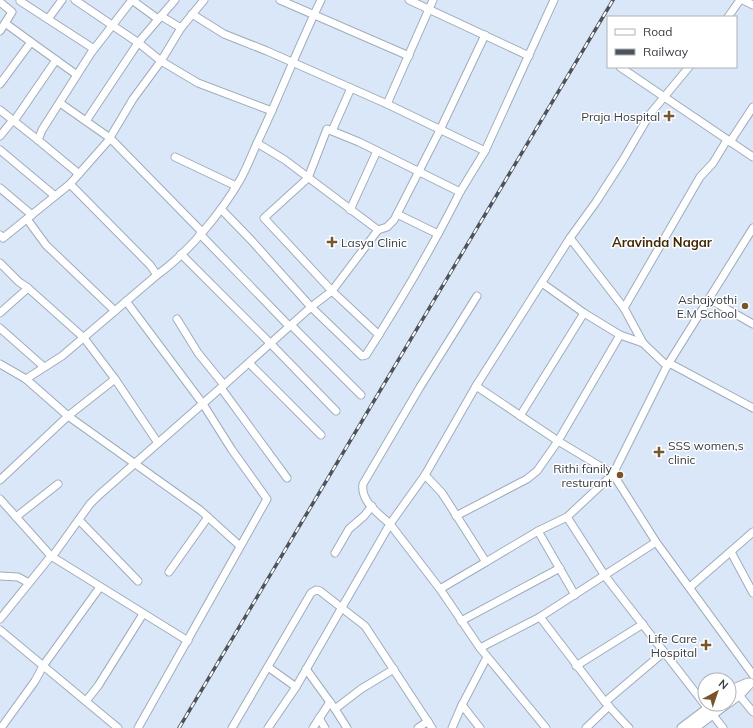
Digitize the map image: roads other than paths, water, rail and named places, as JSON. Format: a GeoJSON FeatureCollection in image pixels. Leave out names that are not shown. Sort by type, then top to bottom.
{"type":"FeatureCollection","features":[{"type":"Feature","properties":{"kind":"street"},"geometry":{"type":"LineString","coordinates":[[48,19],[62,0]]}},
{"type":"Feature","properties":{"kind":"street"},"geometry":{"type":"LineString","coordinates":[[75,0],[138,43],[161,61],[198,83],[272,111]]}},
{"type":"Feature","properties":{"kind":"street"},"geometry":{"type":"LineString","coordinates":[[38,140],[42,130],[94,49],[132,0],[159,18],[181,28]]}},
{"type":"Feature","properties":{"kind":"street"},"geometry":{"type":"LineString","coordinates":[[86,121],[138,43],[175,0]]}},
{"type":"Feature","properties":{"kind":"street"},"geometry":{"type":"LineString","coordinates":[[1,238],[70,184],[110,138],[133,99],[161,61],[181,28],[204,0]]}},
{"type":"Feature","properties":{"kind":"street"},"geometry":{"type":"LineString","coordinates":[[280,0],[409,56]]}},
{"type":"Feature","properties":{"kind":"street"},"geometry":{"type":"LineString","coordinates":[[26,379],[62,356],[170,266],[221,209],[236,186],[257,143],[321,0]]}},
{"type":"Feature","properties":{"kind":"street"},"geometry":{"type":"LineString","coordinates":[[409,0],[529,56]]}},
{"type":"Feature","properties":{"kind":"street"},"geometry":{"type":"LineString","coordinates":[[387,104],[433,0]]}},
{"type":"Feature","properties":{"kind":"street"},"geometry":{"type":"LineString","coordinates":[[221,209],[251,240],[310,307],[362,356],[366,355],[438,234],[460,192],[485,151],[554,0]]}},
{"type":"Feature","properties":{"kind":"street"},"geometry":{"type":"LineString","coordinates":[[729,16],[740,0]]}},
{"type":"Feature","properties":{"kind":"street"},"geometry":{"type":"LineString","coordinates":[[743,0],[753,5]]}},
{"type":"Feature","properties":{"kind":"street"},"geometry":{"type":"LineString","coordinates":[[0,31],[21,1],[94,49]]}},
{"type":"Feature","properties":{"kind":"street"},"geometry":{"type":"LineString","coordinates":[[0,2],[12,12]]}},
{"type":"Feature","properties":{"kind":"street"},"geometry":{"type":"LineString","coordinates":[[192,14],[224,34],[293,62],[387,104],[485,151]]}},
{"type":"Feature","properties":{"kind":"street"},"geometry":{"type":"LineString","coordinates":[[5,23],[77,75]]}},
{"type":"Feature","properties":{"kind":"street"},"geometry":{"type":"LineString","coordinates":[[0,619],[52,556],[94,500],[310,307],[332,290],[378,230],[387,227],[394,220],[420,171],[486,35]]}},
{"type":"Feature","properties":{"kind":"street"},"geometry":{"type":"LineString","coordinates":[[0,84],[31,42]]}},
{"type":"Feature","properties":{"kind":"street"},"geometry":{"type":"LineString","coordinates":[[0,136],[14,121],[56,60]]}},
{"type":"Feature","properties":{"kind":"street"},"geometry":{"type":"LineString","coordinates":[[622,68],[753,157]]}},
{"type":"Feature","properties":{"kind":"street"},"geometry":{"type":"LineString","coordinates":[[268,728],[296,687],[390,524],[425,475],[476,386],[570,238],[608,184],[650,114],[688,68]]}},
{"type":"Feature","properties":{"kind":"street"},"geometry":{"type":"LineString","coordinates":[[332,131],[351,88]]}},
{"type":"Feature","properties":{"kind":"street"},"geometry":{"type":"LineString","coordinates":[[60,103],[110,138],[290,326],[362,395]]}},
{"type":"Feature","properties":{"kind":"street"},"geometry":{"type":"LineString","coordinates":[[624,308],[700,177],[713,163],[753,107]]}},
{"type":"Feature","properties":{"kind":"street"},"geometry":{"type":"LineString","coordinates":[[0,110],[79,174]]}},
{"type":"Feature","properties":{"kind":"street"},"geometry":{"type":"LineString","coordinates":[[379,335],[332,290],[264,218],[308,178],[327,129],[420,171],[460,192]]}},
{"type":"Feature","properties":{"kind":"street"},"geometry":{"type":"LineString","coordinates":[[257,143],[285,160],[378,230]]}},
{"type":"Feature","properties":{"kind":"street"},"geometry":{"type":"LineString","coordinates":[[0,150],[55,196]]}},
{"type":"Feature","properties":{"kind":"street"},"geometry":{"type":"LineString","coordinates":[[350,210],[377,151]]}},
{"type":"Feature","properties":{"kind":"street"},"geometry":{"type":"LineString","coordinates":[[175,157],[236,186]]}},
{"type":"Feature","properties":{"kind":"street"},"geometry":{"type":"LineString","coordinates":[[70,184],[150,264],[157,276]]}},
{"type":"Feature","properties":{"kind":"street"},"geometry":{"type":"LineString","coordinates":[[0,188],[29,217],[46,245],[115,311]]}},
{"type":"Feature","properties":{"kind":"street"},"geometry":{"type":"LineString","coordinates":[[397,214],[438,234]]}},
{"type":"Feature","properties":{"kind":"street"},"geometry":{"type":"LineString","coordinates":[[440,589],[538,531],[567,518],[613,474],[668,365],[753,228]]}},
{"type":"Feature","properties":{"kind":"street"},"geometry":{"type":"LineString","coordinates":[[570,238],[624,308],[644,344],[668,365],[753,408]]}},
{"type":"Feature","properties":{"kind":"street"},"geometry":{"type":"LineString","coordinates":[[746,238],[753,242]]}},
{"type":"Feature","properties":{"kind":"street"},"geometry":{"type":"LineString","coordinates":[[181,254],[336,411]]}},
{"type":"Feature","properties":{"kind":"street"},"geometry":{"type":"LineString","coordinates":[[0,263],[19,282],[28,288],[84,338],[158,443]]}},
{"type":"Feature","properties":{"kind":"street"},"geometry":{"type":"LineString","coordinates":[[542,283],[584,313],[620,335],[644,344]]}},
{"type":"Feature","properties":{"kind":"street"},"geometry":{"type":"LineString","coordinates":[[0,313],[28,288]]}},
{"type":"Feature","properties":{"kind":"street"},"geometry":{"type":"LineString","coordinates":[[477,296],[420,387],[364,481],[362,492],[372,506],[390,524],[440,589],[480,648],[546,728]]}},
{"type":"Feature","properties":{"kind":"street"},"geometry":{"type":"LineString","coordinates":[[709,299],[753,324]]}},
{"type":"Feature","properties":{"kind":"street"},"geometry":{"type":"LineString","coordinates":[[126,302],[203,404],[232,450],[267,499],[138,728]]}},
{"type":"Feature","properties":{"kind":"street"},"geometry":{"type":"LineString","coordinates":[[520,416],[584,313]]}},
{"type":"Feature","properties":{"kind":"street"},"geometry":{"type":"LineString","coordinates":[[177,319],[198,353],[223,386],[287,478]]}},
{"type":"Feature","properties":{"kind":"street"},"geometry":{"type":"LineString","coordinates":[[0,328],[44,367]]}},
{"type":"Feature","properties":{"kind":"street"},"geometry":{"type":"LineString","coordinates":[[456,516],[531,476],[537,471],[558,440],[620,335]]}},
{"type":"Feature","properties":{"kind":"street"},"geometry":{"type":"LineString","coordinates":[[249,363],[321,436]]}},
{"type":"Feature","properties":{"kind":"street"},"geometry":{"type":"LineString","coordinates":[[0,364],[26,379],[68,416],[135,463],[208,518],[240,546]]}},
{"type":"Feature","properties":{"kind":"street"},"geometry":{"type":"LineString","coordinates":[[0,480],[68,416],[114,380]]}},
{"type":"Feature","properties":{"kind":"street"},"geometry":{"type":"LineString","coordinates":[[476,386],[520,416],[613,474],[656,542],[690,587],[752,679]]}},
{"type":"Feature","properties":{"kind":"street"},"geometry":{"type":"LineString","coordinates":[[425,475],[442,493],[486,562]]}},
{"type":"Feature","properties":{"kind":"street"},"geometry":{"type":"LineString","coordinates":[[16,517],[58,484]]}},
{"type":"Feature","properties":{"kind":"street"},"geometry":{"type":"LineString","coordinates":[[0,499],[52,556],[188,641]]}},
{"type":"Feature","properties":{"kind":"street"},"geometry":{"type":"LineString","coordinates":[[335,553],[349,529],[364,516],[372,506]]}},
{"type":"Feature","properties":{"kind":"street"},"geometry":{"type":"LineString","coordinates":[[169,572],[208,518]]}},
{"type":"Feature","properties":{"kind":"street"},"geometry":{"type":"LineString","coordinates":[[567,518],[605,576],[643,624],[681,676],[697,694]]}},
{"type":"Feature","properties":{"kind":"street"},"geometry":{"type":"LineString","coordinates":[[79,520],[138,581]]}},
{"type":"Feature","properties":{"kind":"street"},"geometry":{"type":"LineString","coordinates":[[538,531],[575,595]]}},
{"type":"Feature","properties":{"kind":"street"},"geometry":{"type":"LineString","coordinates":[[690,587],[753,532]]}},
{"type":"Feature","properties":{"kind":"street"},"geometry":{"type":"LineString","coordinates":[[480,648],[540,617],[656,542]]}},
{"type":"Feature","properties":{"kind":"street"},"geometry":{"type":"LineString","coordinates":[[731,552],[753,593]]}},
{"type":"Feature","properties":{"kind":"street"},"geometry":{"type":"LineString","coordinates":[[461,622],[560,568]]}},
{"type":"Feature","properties":{"kind":"street"},"geometry":{"type":"LineString","coordinates":[[0,576],[18,577],[29,583]]}},
{"type":"Feature","properties":{"kind":"street"},"geometry":{"type":"LineString","coordinates":[[1,728],[35,681],[43,666],[100,587]]}},
{"type":"Feature","properties":{"kind":"street"},"geometry":{"type":"LineString","coordinates":[[232,728],[312,591],[316,590],[320,591],[365,626],[432,728]]}},
{"type":"Feature","properties":{"kind":"street"},"geometry":{"type":"LineString","coordinates":[[86,701],[98,686],[143,614]]}},
{"type":"Feature","properties":{"kind":"street"},"geometry":{"type":"LineString","coordinates":[[540,617],[576,666],[629,728]]}},
{"type":"Feature","properties":{"kind":"street"},"geometry":{"type":"LineString","coordinates":[[576,666],[643,624]]}},
{"type":"Feature","properties":{"kind":"street"},"geometry":{"type":"LineString","coordinates":[[0,630],[118,728]]}},
{"type":"Feature","properties":{"kind":"street"},"geometry":{"type":"LineString","coordinates":[[586,728],[607,704],[664,652]]}},
{"type":"Feature","properties":{"kind":"street"},"geometry":{"type":"LineString","coordinates":[[452,728],[462,705],[488,657]]}},
{"type":"Feature","properties":{"kind":"street"},"geometry":{"type":"LineString","coordinates":[[268,667],[296,687]]}},
{"type":"Feature","properties":{"kind":"street"},"geometry":{"type":"LineString","coordinates":[[306,669],[347,728]]}},
{"type":"Feature","properties":{"kind":"street"},"geometry":{"type":"LineString","coordinates":[[335,709],[361,689],[394,669]]}},
{"type":"Feature","properties":{"kind":"street"},"geometry":{"type":"LineString","coordinates":[[737,687],[752,679]]}},
{"type":"Feature","properties":{"kind":"street"},"geometry":{"type":"LineString","coordinates":[[752,679],[739,695],[753,712]]}},
{"type":"Feature","properties":{"kind":"street"},"geometry":{"type":"LineString","coordinates":[[313,728],[330,702]]}},
{"type":"Feature","properties":{"kind":"street"},"geometry":{"type":"LineString","coordinates":[[462,705],[480,728]]}},
{"type":"Feature","properties":{"kind":"street"},"geometry":{"type":"LineString","coordinates":[[682,728],[706,712]]}},
{"type":"Feature","properties":{"kind":"street"},"geometry":{"type":"LineString","coordinates":[[694,728],[708,712]]}},
{"type":"Feature","properties":{"kind":"street"},"geometry":{"type":"LineString","coordinates":[[713,712],[723,728]]}},
{"type":"Feature","properties":{"kind":"street"},"geometry":{"type":"LineString","coordinates":[[319,718],[325,728]]}},
{"type":"Feature","properties":{"kind":"street"},"geometry":{"type":"LineString","coordinates":[[418,728],[428,721]]}},
{"type":"Feature","properties":{"kind":"railway"},"geometry":{"type":"LineString","coordinates":[[179,728],[613,0]]}},
{"type":"Feature","properties":{"kind":"place","name":"Praja Hospital"},"geometry":{"type":"Point","coordinates":[669,116]}},
{"type":"Feature","properties":{"kind":"place","name":"Lasya Clinic"},"geometry":{"type":"Point","coordinates":[332,242]}},
{"type":"Feature","properties":{"kind":"place","name":"Ashajyothi E.M School"},"geometry":{"type":"Point","coordinates":[745,306]}},
{"type":"Feature","properties":{"kind":"place","name":"SSS women,s clinic"},"geometry":{"type":"Point","coordinates":[659,452]}},
{"type":"Feature","properties":{"kind":"place","name":"Rithi fanily resturant"},"geometry":{"type":"Point","coordinates":[620,475]}},
{"type":"Feature","properties":{"kind":"place","name":"Life Care Hospital"},"geometry":{"type":"Point","coordinates":[706,645]}},
{"type":"Feature","properties":{"kind":"district","name":"Aravinda Nagar"},"geometry":{"type":"Point","coordinates":[662,242]}}]}
